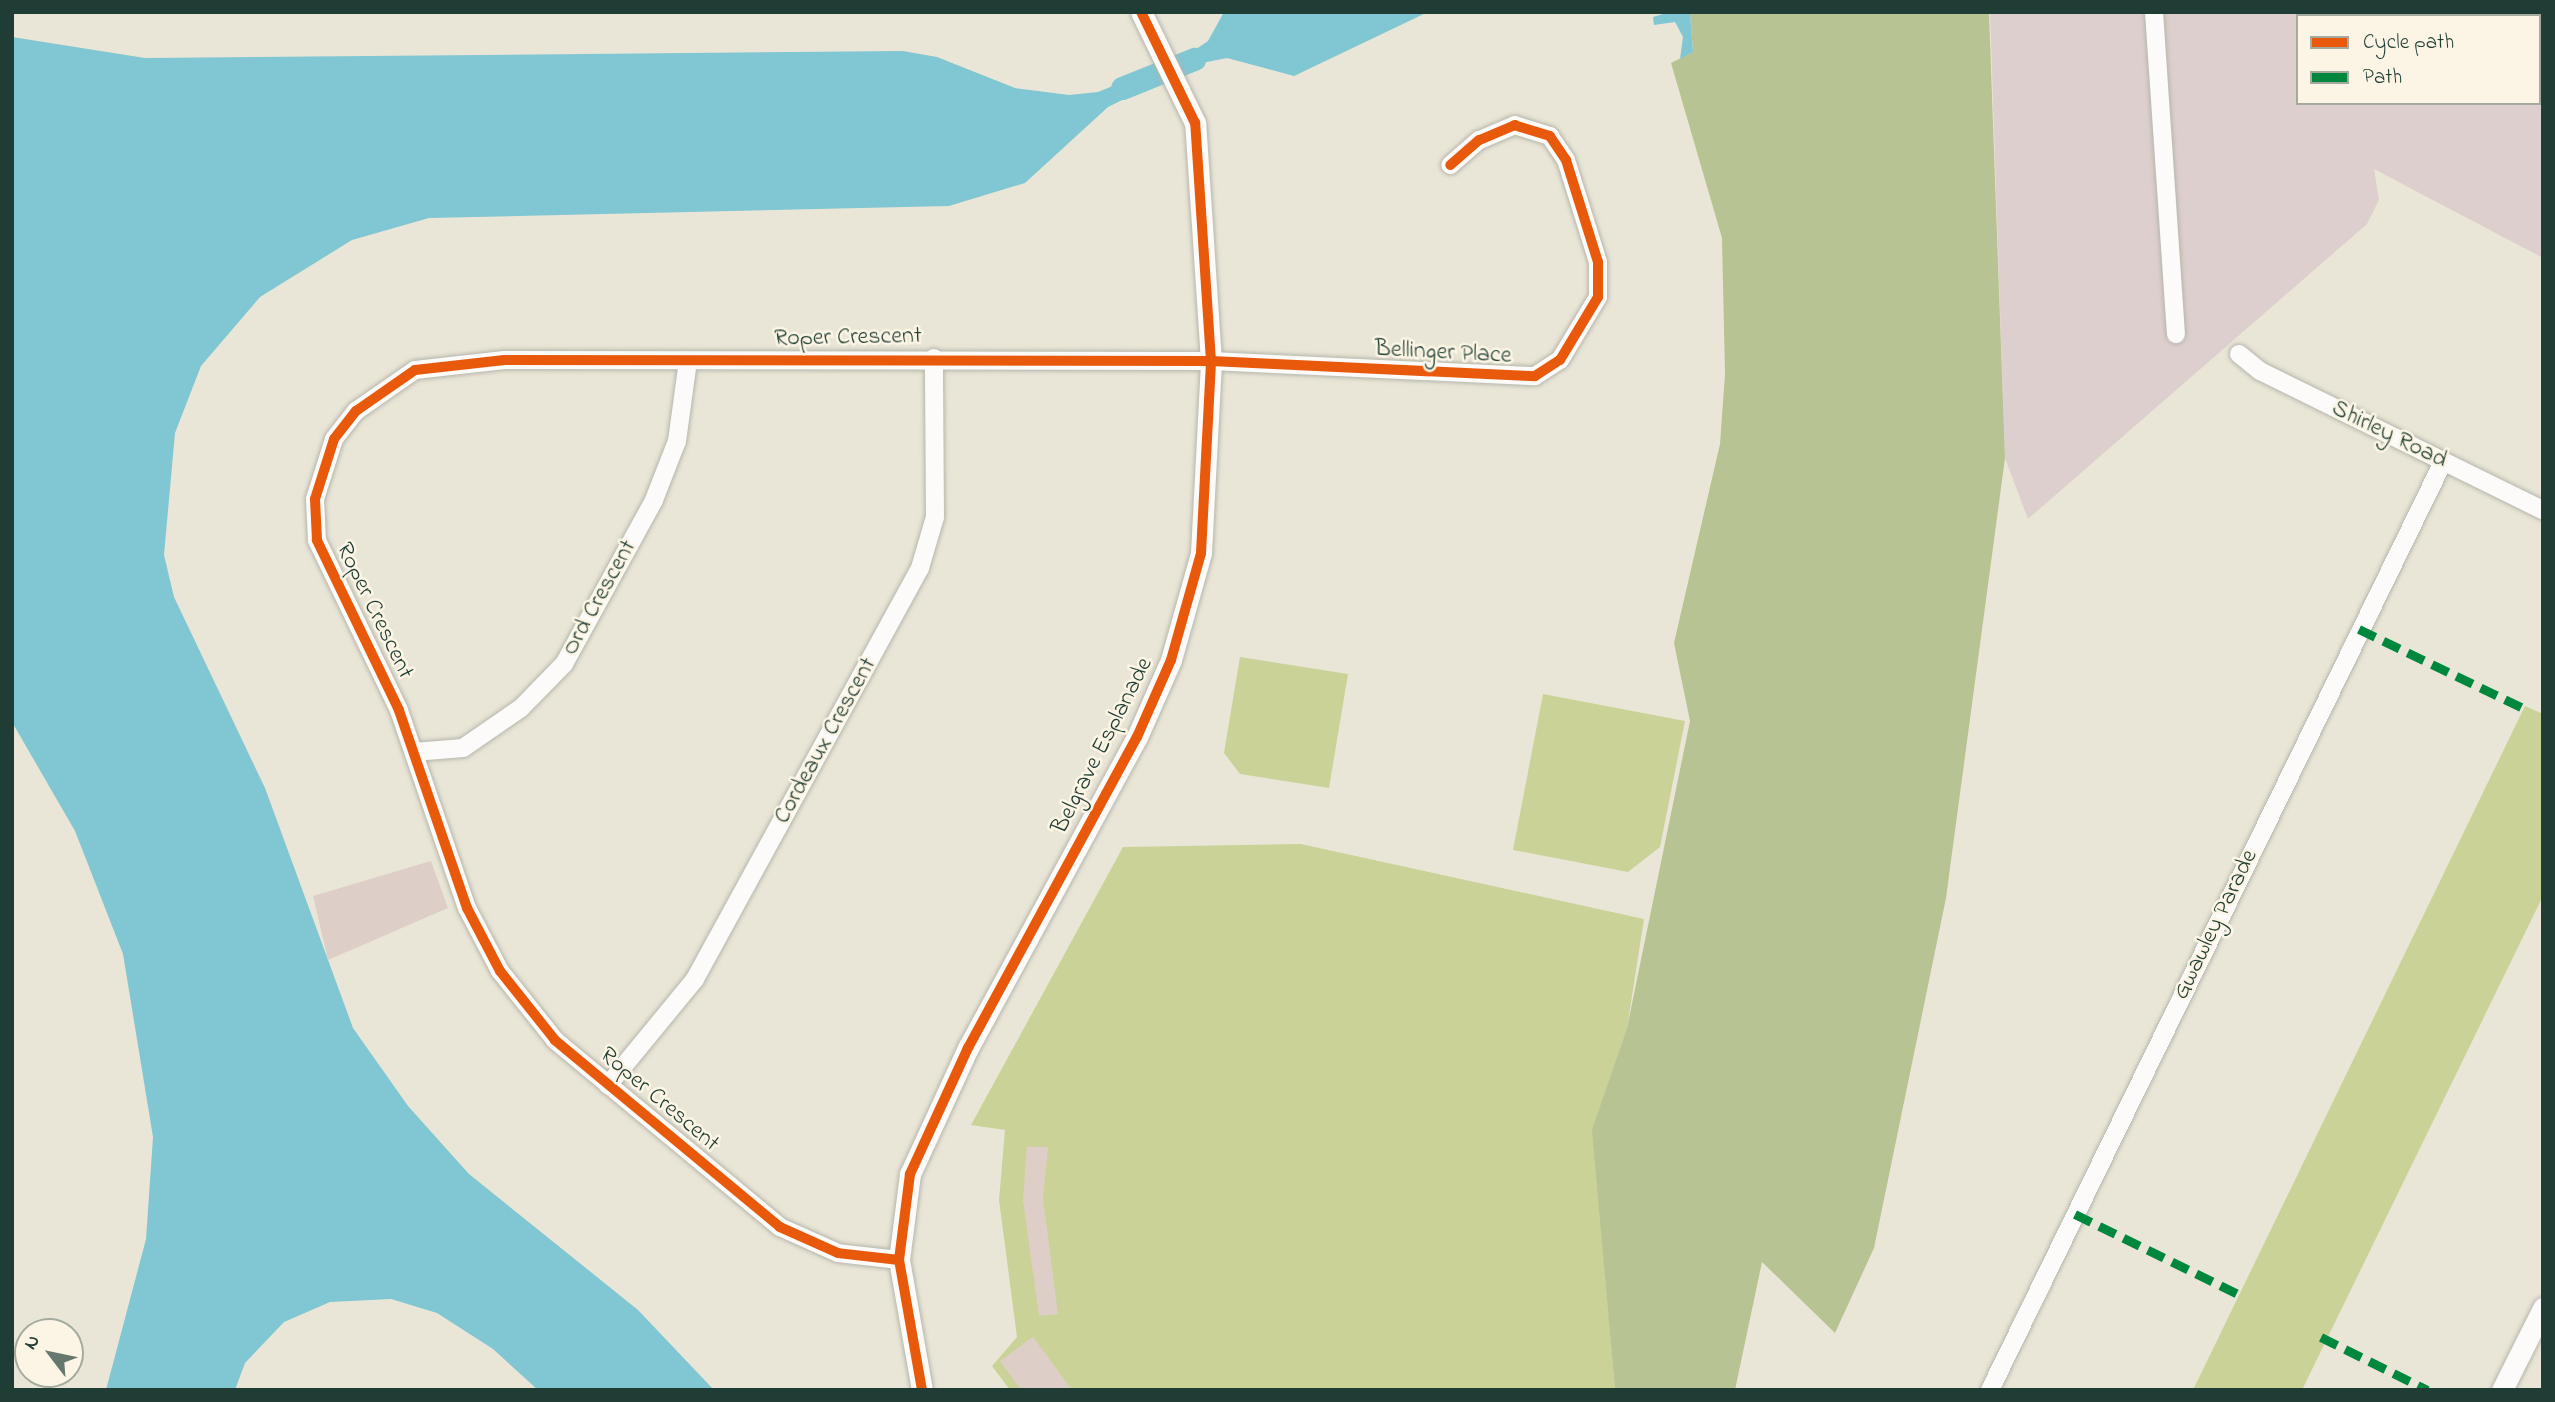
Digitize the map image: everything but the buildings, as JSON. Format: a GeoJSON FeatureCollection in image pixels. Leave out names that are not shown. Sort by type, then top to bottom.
{"type":"FeatureCollection","features":[{"type":"Feature","properties":{"kind":"street","name":"Belgrave Esplanade"},"geometry":{"type":"LineString","coordinates":[[922,1390],[899,1260],[910,1174],[925,1133],[1137,737],[1171,660],[1201,553],[1211,361],[1195,123],[1172,69],[1141,12]]}},
{"type":"Feature","properties":{"kind":"street"},"geometry":{"type":"LineString","coordinates":[[2154,12],[2176,334]]}},
{"type":"Feature","properties":{"kind":"street","name":"Bellinger Place"},"geometry":{"type":"LineString","coordinates":[[1211,361],[1523,378],[1560,360],[1591,312],[1599,280],[1559,146],[1528,126],[1502,127],[1450,165]]}},
{"type":"Feature","properties":{"kind":"street","name":"Shirley Road"},"geometry":{"type":"LineString","coordinates":[[2239,354],[2260,371],[2543,510]]}},
{"type":"Feature","properties":{"kind":"street","name":"Roper Crescent"},"geometry":{"type":"LineString","coordinates":[[899,1260],[828,1250],[780,1227],[608,1085],[526,1007],[479,937],[414,752],[317,540],[315,499],[334,439],[356,411],[415,370],[503,360],[934,358],[1211,361]]}},
{"type":"Feature","properties":{"kind":"street","name":"Cordeaux Crescent"},"geometry":{"type":"LineString","coordinates":[[608,1085],[695,979],[920,568],[935,517],[934,358]]}},
{"type":"Feature","properties":{"kind":"street","name":"Ord Crescent"},"geometry":{"type":"LineString","coordinates":[[414,752],[463,748],[521,708],[564,664],[654,500],[677,441],[688,361]]}},
{"type":"Feature","properties":{"kind":"street","name":"Gwawley Parade"},"geometry":{"type":"LineString","coordinates":[[1990,1390],[2443,462]]}},
{"type":"Feature","properties":{"kind":"street"},"geometry":{"type":"LineString","coordinates":[[2502,1390],[2543,1308]]}},
{"type":"Feature","properties":{"kind":"shaded area"},"geometry":{"type":"Polygon","coordinates":[[[1990,12],[2543,12],[2543,258],[2374,169],[2379,200],[2367,224],[2028,519],[2005,458],[1990,12]]]}},
{"type":"Feature","properties":{"kind":"green space"},"geometry":{"type":"Polygon","coordinates":[[[1690,12],[1989,12],[2005,458],[1946,898],[1874,1248],[1835,1333],[1762,1262],[1735,1390],[1615,1390],[1592,1130],[1627,1028],[1690,721],[1674,643],[1720,444],[1725,374],[1722,238],[1671,63],[1693,52],[1690,12]]]}},
{"type":"Feature","properties":{"kind":"green space"},"geometry":{"type":"Polygon","coordinates":[[[1240,657],[1348,674],[1329,788],[1240,774],[1224,753],[1240,657]]]}},
{"type":"Feature","properties":{"kind":"green space"},"geometry":{"type":"Polygon","coordinates":[[[1543,694],[1685,721],[1660,847],[1628,872],[1513,850],[1543,694]]]}},
{"type":"Feature","properties":{"kind":"green space"},"geometry":{"type":"Polygon","coordinates":[[[2525,706],[2543,714],[2543,896],[2302,1390],[2193,1390],[2525,706]]]}},
{"type":"Feature","properties":{"kind":"green space"},"geometry":{"type":"Polygon","coordinates":[[[1301,844],[1644,919],[1627,1028],[1593,1130],[1615,1390],[1010,1390],[992,1366],[1017,1337],[999,1200],[1005,1130],[971,1125],[1123,847],[1301,844]]]}},
{"type":"Feature","properties":{"kind":"water"},"geometry":{"type":"Polygon","coordinates":[[[1224,12],[1428,12],[1294,76],[1227,58],[1197,64],[1190,53],[1208,41],[1224,12]]]}},
{"type":"Feature","properties":{"kind":"water"},"geometry":{"type":"Polygon","coordinates":[[[1670,12],[1690,12],[1693,52],[1680,59],[1683,37],[1675,22],[1654,25],[1653,17],[1670,12]]]}},
{"type":"Feature","properties":{"kind":"water"},"geometry":{"type":"Polygon","coordinates":[[[12,37],[145,58],[903,51],[937,57],[1015,88],[1069,95],[1098,92],[1147,72],[1153,85],[1108,107],[1025,183],[949,206],[429,218],[352,240],[260,297],[201,366],[175,433],[164,555],[174,597],[265,788],[353,1028],[408,1106],[469,1174],[638,1310],[714,1390],[538,1390],[493,1349],[437,1313],[391,1299],[330,1302],[284,1322],[245,1363],[235,1390],[106,1390],[146,1239],[153,1137],[123,954],[75,831],[12,722],[12,37]]]}},
{"type":"Feature","properties":{"kind":"waterway"},"geometry":{"type":"LineString","coordinates":[[2486,12],[2498,14]]}},
{"type":"Feature","properties":{"kind":"waterway"},"geometry":{"type":"LineString","coordinates":[[1122,88],[1194,59]]}},
{"type":"Feature","properties":{"kind":"marked path"},"geometry":{"type":"LineString","coordinates":[[2359,629],[2525,709]]}},
{"type":"Feature","properties":{"kind":"marked path"},"geometry":{"type":"LineString","coordinates":[[2075,1214],[2240,1295]]}},
{"type":"Feature","properties":{"kind":"marked path"},"geometry":{"type":"LineString","coordinates":[[2321,1337],[2428,1390]]}},
{"type":"Feature","properties":{"kind":"cycle path"},"geometry":{"type":"LineString","coordinates":[[922,1390],[899,1260],[910,1174],[968,1048],[1137,737],[1171,660],[1201,553],[1211,361],[1195,123],[1141,12]]}},
{"type":"Feature","properties":{"kind":"cycle path"},"geometry":{"type":"LineString","coordinates":[[899,1260],[838,1253],[780,1227],[555,1040],[500,971],[467,908],[399,710],[317,540],[315,499],[334,439],[356,411],[415,370],[504,360],[1211,361],[1535,376],[1560,360],[1598,297],[1598,262],[1566,160],[1550,136],[1515,125],[1479,140],[1450,165]]}}]}
